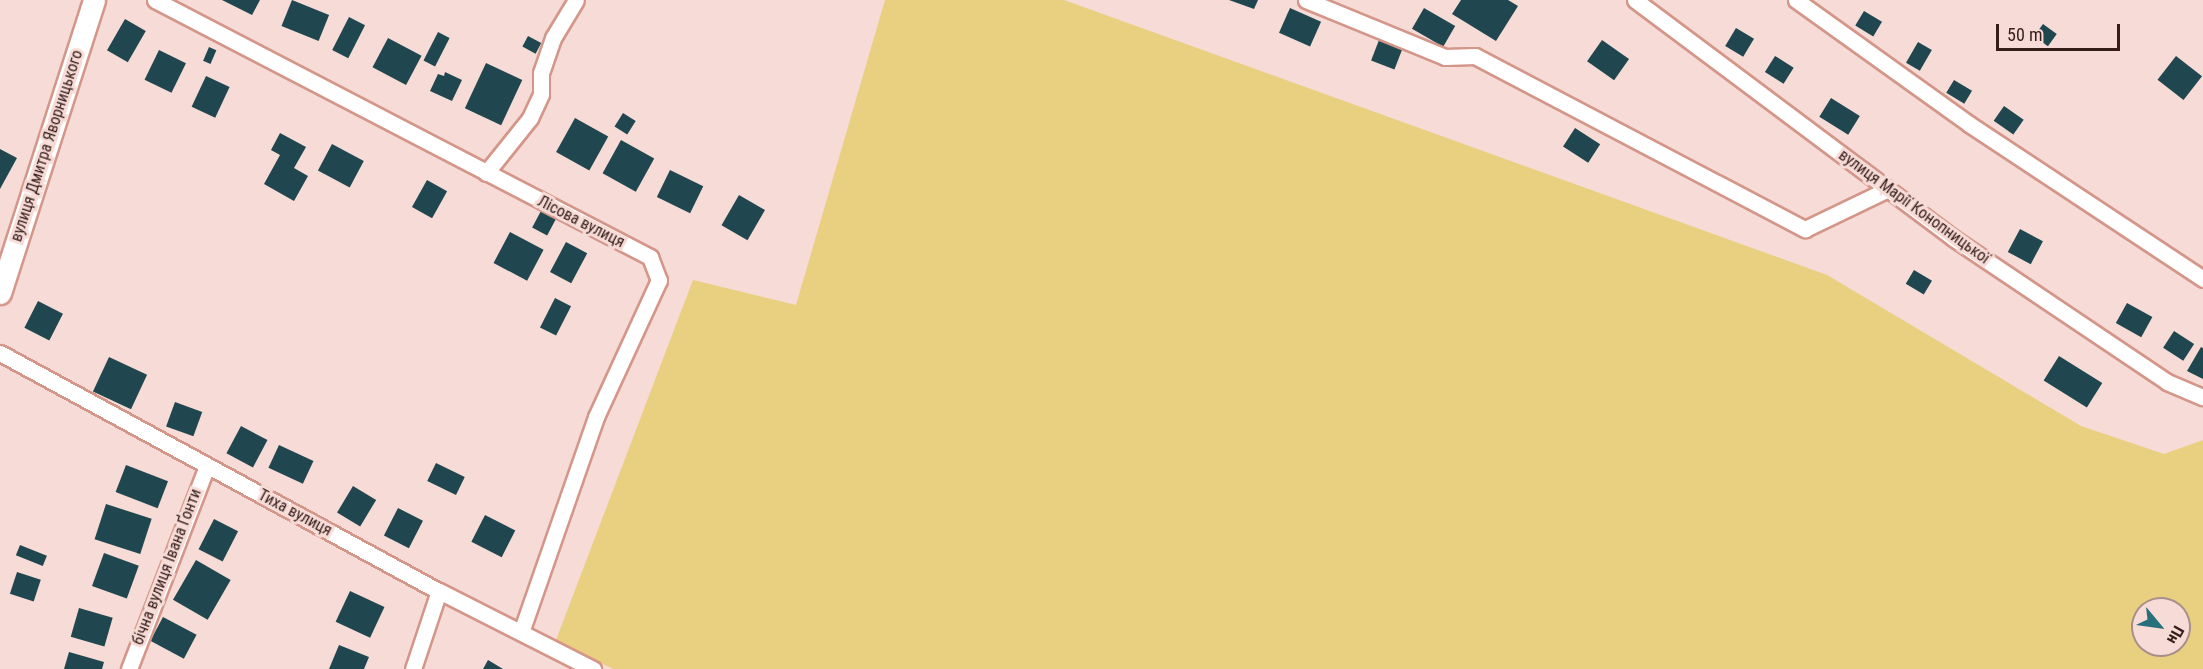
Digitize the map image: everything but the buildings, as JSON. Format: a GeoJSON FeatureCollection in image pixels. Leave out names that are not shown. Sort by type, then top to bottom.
{"type":"FeatureCollection","features":[{"type":"Feature","properties":{"kind":"street","name":"вулиця Дмитра Яворницького"},"geometry":{"type":"LineString","coordinates":[[0,293],[94,0]]}},
{"type":"Feature","properties":{"kind":"street","name":"Лісова вулиця"},"geometry":{"type":"LineString","coordinates":[[155,0],[650,257],[658,280],[596,417],[521,632]]}},
{"type":"Feature","properties":{"kind":"street"},"geometry":{"type":"LineString","coordinates":[[486,173],[530,118],[541,94],[541,73],[553,38],[576,0]]}},
{"type":"Feature","properties":{"kind":"street"},"geometry":{"type":"LineString","coordinates":[[1306,0],[1445,57],[1475,56],[1806,229],[1886,190]]}},
{"type":"Feature","properties":{"kind":"street","name":"вулиця Марії Конопницької"},"geometry":{"type":"LineString","coordinates":[[1635,0],[1886,190],[2167,382],[2203,396]]}},
{"type":"Feature","properties":{"kind":"street"},"geometry":{"type":"LineString","coordinates":[[1796,0],[1969,124],[2203,279]]}},
{"type":"Feature","properties":{"kind":"street","name":"Тиха вулиця"},"geometry":{"type":"LineString","coordinates":[[0,353],[439,591],[594,669]]}},
{"type":"Feature","properties":{"kind":"street","name":"бічна вулиця Івана Ґонти"},"geometry":{"type":"LineString","coordinates":[[129,669],[207,466]]}},
{"type":"Feature","properties":{"kind":"street"},"geometry":{"type":"LineString","coordinates":[[413,669],[439,591]]}},
{"type":"Feature","properties":{"kind":"shaded area"},"geometry":{"type":"Polygon","coordinates":[[[885,0],[1064,0],[1827,275],[2081,426],[2164,454],[2203,440],[2203,669],[613,669],[556,640],[693,280],[796,305],[885,0]]]}}]}
